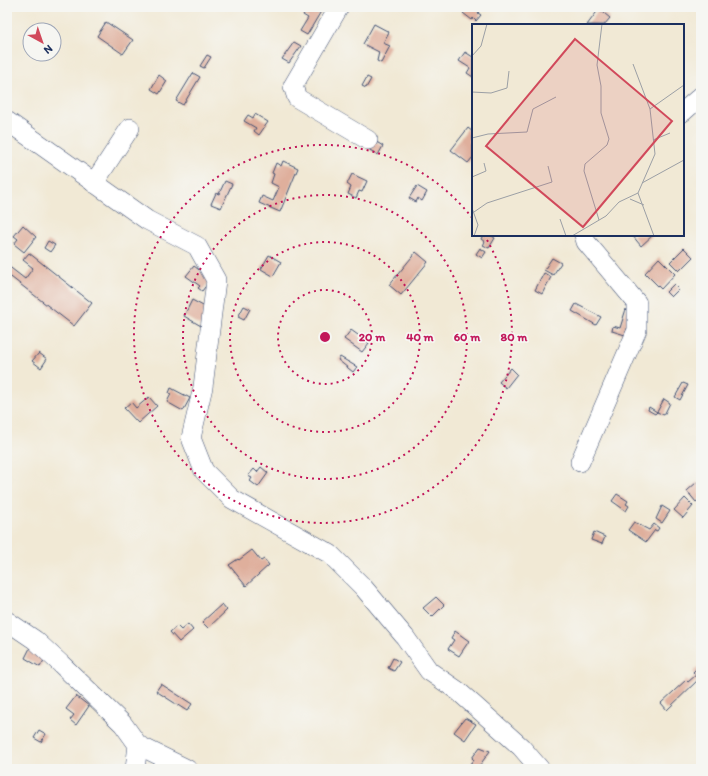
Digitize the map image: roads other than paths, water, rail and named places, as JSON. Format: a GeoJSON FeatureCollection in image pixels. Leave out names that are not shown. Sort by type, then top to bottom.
{"type":"FeatureCollection","features":[{"type":"Feature","properties":{"kind":"street"},"geometry":{"type":"LineString","coordinates":[[339,7],[293,86],[297,98],[368,140]]}},
{"type":"Feature","properties":{"kind":"street"},"geometry":{"type":"LineString","coordinates":[[684,111],[701,96]]}},
{"type":"Feature","properties":{"kind":"street"},"geometry":{"type":"LineString","coordinates":[[7,121],[147,220],[197,246],[216,280],[203,387],[191,438],[204,471],[232,499],[330,554],[377,604],[405,637],[429,671],[458,691],[521,747],[540,769]]}},
{"type":"Feature","properties":{"kind":"street"},"geometry":{"type":"LineString","coordinates":[[94,183],[130,128]]}},
{"type":"Feature","properties":{"kind":"street"},"geometry":{"type":"LineString","coordinates":[[580,462],[637,330],[637,303],[586,242],[584,236]]}},
{"type":"Feature","properties":{"kind":"street"},"geometry":{"type":"LineString","coordinates":[[9,628],[35,640],[123,724],[138,745],[187,769]]}},
{"type":"Feature","properties":{"kind":"street"},"geometry":{"type":"LineString","coordinates":[[135,769],[138,745]]}}]}
